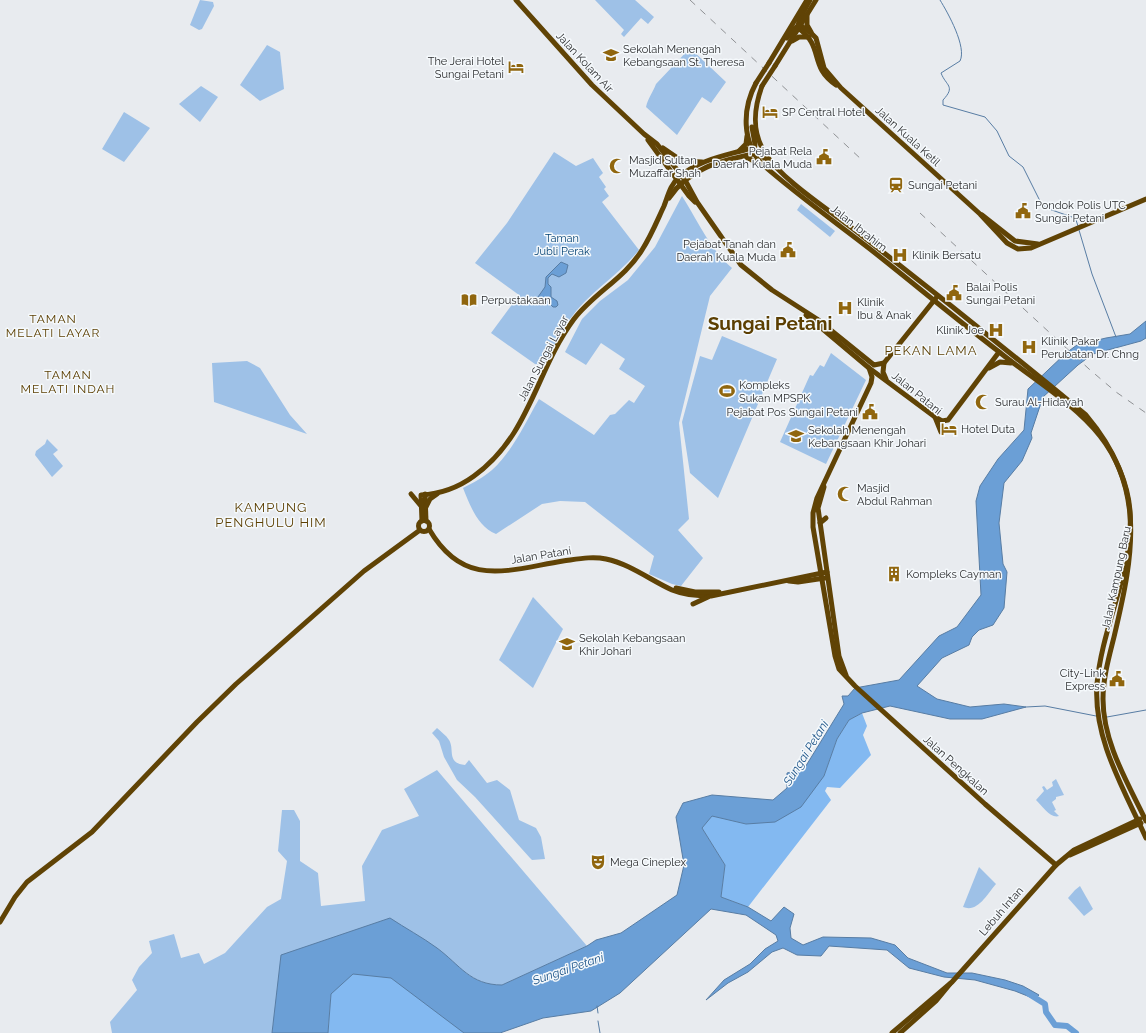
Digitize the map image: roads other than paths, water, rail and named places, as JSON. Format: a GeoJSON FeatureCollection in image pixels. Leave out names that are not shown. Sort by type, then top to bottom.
{"type":"FeatureCollection","features":[{"type":"Feature","properties":{"kind":"main road","name":"Jalan Kolam Air"},"geometry":{"type":"LineString","coordinates":[[516,0],[576,69],[644,134],[657,144],[681,179]]}},
{"type":"Feature","properties":{"kind":"main road"},"geometry":{"type":"LineString","coordinates":[[770,171],[740,154],[746,144],[746,110],[756,83],[807,0]]}},
{"type":"Feature","properties":{"kind":"main road"},"geometry":{"type":"LineString","coordinates":[[799,27],[800,18],[810,0]]}},
{"type":"Feature","properties":{"kind":"main road"},"geometry":{"type":"LineString","coordinates":[[770,62],[776,56],[793,30],[799,27],[816,0]]}},
{"type":"Feature","properties":{"kind":"main road","name":"Jalan Kuala Ketil"},"geometry":{"type":"LineString","coordinates":[[807,14],[810,35],[820,70],[828,79],[841,88],[980,214],[1015,241],[1039,244],[1071,232],[1146,199]]}},
{"type":"Feature","properties":{"kind":"main road"},"geometry":{"type":"LineString","coordinates":[[799,27],[810,35]]}},
{"type":"Feature","properties":{"kind":"main road","name":"Jalan Ibrahim"},"geometry":{"type":"LineString","coordinates":[[799,27],[762,86],[755,109],[755,125],[761,145],[769,159],[780,171],[938,296],[1031,374]]}},
{"type":"Feature","properties":{"kind":"main road"},"geometry":{"type":"LineString","coordinates":[[789,43],[799,37],[810,35]]}},
{"type":"Feature","properties":{"kind":"main road"},"geometry":{"type":"LineString","coordinates":[[753,150],[752,120],[755,109]]}},
{"type":"Feature","properties":{"kind":"main road"},"geometry":{"type":"LineString","coordinates":[[747,133],[753,150],[770,165],[780,171]]}},
{"type":"Feature","properties":{"kind":"main road","name":"Jalan Kolam Air"},"geometry":{"type":"LineString","coordinates":[[644,134],[681,179]]}},
{"type":"Feature","properties":{"kind":"main road"},"geometry":{"type":"LineString","coordinates":[[657,144],[682,161],[702,162]]}},
{"type":"Feature","properties":{"kind":"main road","name":"Jalan Ibrahim"},"geometry":{"type":"LineString","coordinates":[[753,150],[770,171],[999,352],[1031,374]]}},
{"type":"Feature","properties":{"kind":"main road","name":"Jalan Sungai Layar"},"geometry":{"type":"LineString","coordinates":[[664,206],[681,179],[711,165],[753,150]]}},
{"type":"Feature","properties":{"kind":"main road","name":"Jalan Sungai Layar"},"geometry":{"type":"LineString","coordinates":[[424,507],[423,494],[440,492],[460,484],[477,474],[491,462],[509,442],[526,413],[570,325],[585,306],[634,261],[646,244],[670,190],[702,162],[740,154]]}},
{"type":"Feature","properties":{"kind":"main road","name":"Jalan Patani"},"geometry":{"type":"LineString","coordinates":[[681,179],[689,196],[696,202]]}},
{"type":"Feature","properties":{"kind":"main road","name":"Jalan Patani"},"geometry":{"type":"LineString","coordinates":[[681,179],[741,265],[802,311],[872,367],[877,373],[935,417],[941,432],[948,420]]}},
{"type":"Feature","properties":{"kind":"main road"},"geometry":{"type":"LineString","coordinates":[[672,194],[680,192],[689,196]]}},
{"type":"Feature","properties":{"kind":"main road"},"geometry":{"type":"LineString","coordinates":[[871,384],[878,380],[886,380],[883,372],[884,364],[938,296]]}},
{"type":"Feature","properties":{"kind":"main road"},"geometry":{"type":"LineString","coordinates":[[935,417],[942,421],[948,420],[999,352],[998,348],[981,331]]}},
{"type":"Feature","properties":{"kind":"main road"},"geometry":{"type":"LineString","coordinates":[[986,370],[1003,362],[1016,365]]}},
{"type":"Feature","properties":{"kind":"main road"},"geometry":{"type":"LineString","coordinates":[[871,384],[872,367],[884,364]]}},
{"type":"Feature","properties":{"kind":"main road","name":"Jalan Kampung Baru"},"geometry":{"type":"LineString","coordinates":[[1031,374],[1097,426],[1120,456]]}},
{"type":"Feature","properties":{"kind":"main road","name":"Jalan Pengkalan"},"geometry":{"type":"LineString","coordinates":[[871,384],[815,502],[813,516],[824,575],[835,656],[839,669],[855,686],[984,804],[1056,865]]}},
{"type":"Feature","properties":{"kind":"main road","name":"Jalan Kampung Baru"},"geometry":{"type":"LineString","coordinates":[[1065,400],[1094,429],[1105,443],[1118,466],[1129,501],[1130,539],[1122,580],[1097,683],[1098,710],[1113,752],[1145,819]]}},
{"type":"Feature","properties":{"kind":"main road","name":"Jalan Pengkalan"},"geometry":{"type":"LineString","coordinates":[[824,575],[818,508],[826,480]]}},
{"type":"Feature","properties":{"kind":"main road"},"geometry":{"type":"LineString","coordinates":[[424,521],[424,507],[440,492]]}},
{"type":"Feature","properties":{"kind":"main road"},"geometry":{"type":"LineString","coordinates":[[411,494],[424,507]]}},
{"type":"Feature","properties":{"kind":"main road"},"geometry":{"type":"LineString","coordinates":[[820,524],[826,518]]}},
{"type":"Feature","properties":{"kind":"main road"},"geometry":{"type":"LineString","coordinates":[[0,922],[15,897],[27,882],[92,832],[236,684],[364,571],[420,530],[424,532],[429,529],[430,526],[424,521]]}},
{"type":"Feature","properties":{"kind":"main road"},"geometry":{"type":"LineString","coordinates":[[420,530],[419,525],[424,521]]}},
{"type":"Feature","properties":{"kind":"main road","name":"Jalan Patani"},"geometry":{"type":"LineString","coordinates":[[429,529],[440,547],[450,557],[462,565],[476,570],[497,571],[584,558],[598,558],[620,563],[682,593],[698,596]]}},
{"type":"Feature","properties":{"kind":"main road","name":"Jalan Kampung Baru"},"geometry":{"type":"LineString","coordinates":[[1137,535],[1128,580],[1108,659],[1104,687],[1103,722],[1111,761],[1146,838]]}},
{"type":"Feature","properties":{"kind":"main road","name":"Jalan Patani"},"geometry":{"type":"LineString","coordinates":[[666,586],[709,594],[788,581],[797,577],[824,575]]}},
{"type":"Feature","properties":{"kind":"main road"},"geometry":{"type":"LineString","coordinates":[[690,591],[698,596],[709,594]]}},
{"type":"Feature","properties":{"kind":"main road"},"geometry":{"type":"LineString","coordinates":[[692,604],[709,594]]}},
{"type":"Feature","properties":{"kind":"main road"},"geometry":{"type":"LineString","coordinates":[[1097,683],[1108,659],[1109,631]]}},
{"type":"Feature","properties":{"kind":"main road","name":"Lebuh Intan"},"geometry":{"type":"LineString","coordinates":[[900,1033],[945,992],[960,972],[1056,865],[1074,850],[1145,819]]}},
{"type":"Feature","properties":{"kind":"main road","name":"Lebuh Intan"},"geometry":{"type":"LineString","coordinates":[[892,1033],[953,981]]}},
{"type":"Feature","properties":{"kind":"water"},"geometry":{"type":"Polygon","coordinates":[[[561,262],[568,265],[566,273],[559,277],[552,274],[548,278],[548,284],[551,287],[551,297],[557,301],[558,305],[553,307],[548,302],[541,303],[538,297],[545,287],[546,277],[561,262]]]}},
{"type":"Feature","properties":{"kind":"water","name":"Sungai Petani"},"geometry":{"type":"Polygon","coordinates":[[[1146,321],[1146,338],[1141,341],[1093,354],[1078,365],[1043,397],[1031,433],[1032,438],[1022,461],[1004,483],[999,523],[1003,564],[1007,572],[1004,608],[993,625],[979,630],[972,637],[969,645],[942,658],[917,686],[937,699],[970,707],[1004,704],[1026,707],[982,719],[950,719],[890,706],[862,713],[849,720],[837,739],[824,776],[801,807],[775,822],[746,824],[712,816],[702,828],[725,865],[721,897],[748,907],[771,921],[784,907],[794,914],[790,928],[791,938],[803,945],[823,937],[871,938],[895,945],[908,958],[947,973],[972,973],[1005,980],[1023,986],[1039,995],[1035,999],[1015,991],[975,980],[944,977],[909,968],[887,950],[829,946],[821,956],[797,955],[783,948],[772,952],[748,972],[728,983],[706,1000],[724,980],[750,964],[765,949],[778,941],[776,935],[746,915],[711,909],[620,993],[591,1011],[543,1018],[500,1033],[464,1033],[391,978],[353,974],[331,994],[328,1033],[272,1033],[281,955],[390,918],[437,948],[473,978],[482,982],[502,985],[587,946],[596,940],[621,933],[677,895],[684,865],[676,817],[683,803],[712,795],[773,800],[787,788],[787,773],[804,769],[844,704],[842,696],[848,696],[855,688],[899,680],[939,636],[957,627],[981,595],[976,501],[980,486],[998,459],[1024,430],[1028,389],[1066,353],[1077,345],[1130,334],[1146,321]]]}},
{"type":"Feature","properties":{"kind":"waterway"},"geometry":{"type":"LineString","coordinates":[[940,0],[956,30],[961,47],[960,61],[941,73],[949,86],[949,92],[943,100],[943,105],[985,117],[997,131],[1009,156],[1023,167],[1039,199],[1046,208],[1072,217],[1076,220],[1078,226]]}},
{"type":"Feature","properties":{"kind":"waterway"},"geometry":{"type":"LineString","coordinates":[[1079,230],[1092,274],[1116,337]]}},
{"type":"Feature","properties":{"kind":"waterway"},"geometry":{"type":"LineString","coordinates":[[1026,707],[1045,706],[1096,716]]}},
{"type":"Feature","properties":{"kind":"waterway"},"geometry":{"type":"LineString","coordinates":[[1107,717],[1146,710]]}},
{"type":"Feature","properties":{"kind":"waterway"},"geometry":{"type":"LineString","coordinates":[[1029,994],[1045,1004],[1046,1012],[1055,1025],[1067,1026],[1076,1033]]}},
{"type":"Feature","properties":{"kind":"waterway"},"geometry":{"type":"LineString","coordinates":[[597,1006],[598,1013]]}},
{"type":"Feature","properties":{"kind":"waterway"},"geometry":{"type":"LineString","coordinates":[[598,1021],[600,1033]]}},
{"type":"Feature","properties":{"kind":"railway"},"geometry":{"type":"LineString","coordinates":[[690,0],[862,160]]}},
{"type":"Feature","properties":{"kind":"railway"},"geometry":{"type":"LineString","coordinates":[[920,213],[1089,369],[1116,392],[1146,413]]}},
{"type":"Feature","properties":{"kind":"place","name":"Sekolah Menengah Kebangsaan St. Theresa"},"geometry":{"type":"Point","coordinates":[611,55]}},
{"type":"Feature","properties":{"kind":"place","name":"The Jerai Hotel Sungai Petani"},"geometry":{"type":"Point","coordinates":[516,67]}},
{"type":"Feature","properties":{"kind":"place","name":"SP Central Hotel"},"geometry":{"type":"Point","coordinates":[770,112]}},
{"type":"Feature","properties":{"kind":"place","name":"Pejabat Rela Daerah Kuala Muda"},"geometry":{"type":"Point","coordinates":[824,157]}},
{"type":"Feature","properties":{"kind":"place","name":"Masjid Sultan Muzaffar Shah"},"geometry":{"type":"Point","coordinates":[617,166]}},
{"type":"Feature","properties":{"kind":"place","name":"Sungai Petani"},"geometry":{"type":"Point","coordinates":[896,185]}},
{"type":"Feature","properties":{"kind":"place","name":"Pondok Polis UTC Sungai Petani"},"geometry":{"type":"Point","coordinates":[1023,211]}},
{"type":"Feature","properties":{"kind":"place","name":"Pejabat Tanah dan Daerah Kuala Muda"},"geometry":{"type":"Point","coordinates":[788,250]}},
{"type":"Feature","properties":{"kind":"place","name":"Klinik Bersatu"},"geometry":{"type":"Point","coordinates":[900,255]}},
{"type":"Feature","properties":{"kind":"place","name":"Balai Polis Sungai Petani"},"geometry":{"type":"Point","coordinates":[954,293]}},
{"type":"Feature","properties":{"kind":"place","name":"Perpustakaan"},"geometry":{"type":"Point","coordinates":[469,300]}},
{"type":"Feature","properties":{"kind":"place","name":"Klinik Ibu & Anak"},"geometry":{"type":"Point","coordinates":[845,308]}},
{"type":"Feature","properties":{"kind":"place","name":"Klinik Joe"},"geometry":{"type":"Point","coordinates":[996,330]}},
{"type":"Feature","properties":{"kind":"place","name":"Klinik Pakar Perubatan Dr. Chng"},"geometry":{"type":"Point","coordinates":[1029,347]}},
{"type":"Feature","properties":{"kind":"place","name":"Kompleks Sukan MPSPK"},"geometry":{"type":"Point","coordinates":[727,391]}},
{"type":"Feature","properties":{"kind":"place","name":"Surau Al-Hidayah"},"geometry":{"type":"Point","coordinates":[983,402]}},
{"type":"Feature","properties":{"kind":"place","name":"Pejabat Pos Sungai Petani"},"geometry":{"type":"Point","coordinates":[870,412]}},
{"type":"Feature","properties":{"kind":"place","name":"Hotel Duta"},"geometry":{"type":"Point","coordinates":[949,429]}},
{"type":"Feature","properties":{"kind":"place","name":"Sekolah Menengah Kebangsaan Khir Johari"},"geometry":{"type":"Point","coordinates":[796,436]}},
{"type":"Feature","properties":{"kind":"place","name":"Masjid Abdul Rahman"},"geometry":{"type":"Point","coordinates":[845,494]}},
{"type":"Feature","properties":{"kind":"place","name":"Kompleks Cayman"},"geometry":{"type":"Point","coordinates":[894,574]}},
{"type":"Feature","properties":{"kind":"place","name":"Sekolah Kebangsaan Khir Johari"},"geometry":{"type":"Point","coordinates":[567,644]}},
{"type":"Feature","properties":{"kind":"place","name":"City-Link Express"},"geometry":{"type":"Point","coordinates":[1117,679]}},
{"type":"Feature","properties":{"kind":"place","name":"Mega Cineplex"},"geometry":{"type":"Point","coordinates":[598,862]}},
{"type":"Feature","properties":{"kind":"district","name":"Sungai Petani"},"geometry":{"type":"Point","coordinates":[770,323]}},
{"type":"Feature","properties":{"kind":"district","name":"TAMAN MELATI LAYAR"},"geometry":{"type":"Point","coordinates":[53,326]}},
{"type":"Feature","properties":{"kind":"district","name":"PEKAN LAMA"},"geometry":{"type":"Point","coordinates":[931,350]}},
{"type":"Feature","properties":{"kind":"district","name":"TAMAN MELATI INDAH"},"geometry":{"type":"Point","coordinates":[68,382]}},
{"type":"Feature","properties":{"kind":"district","name":"KAMPUNG PENGHULU HIM"},"geometry":{"type":"Point","coordinates":[271,514]}},
{"type":"Feature","properties":{"kind":"park label","name":"Taman Jubli Perak"},"geometry":{"type":"Point","coordinates":[562,244]}}]}
